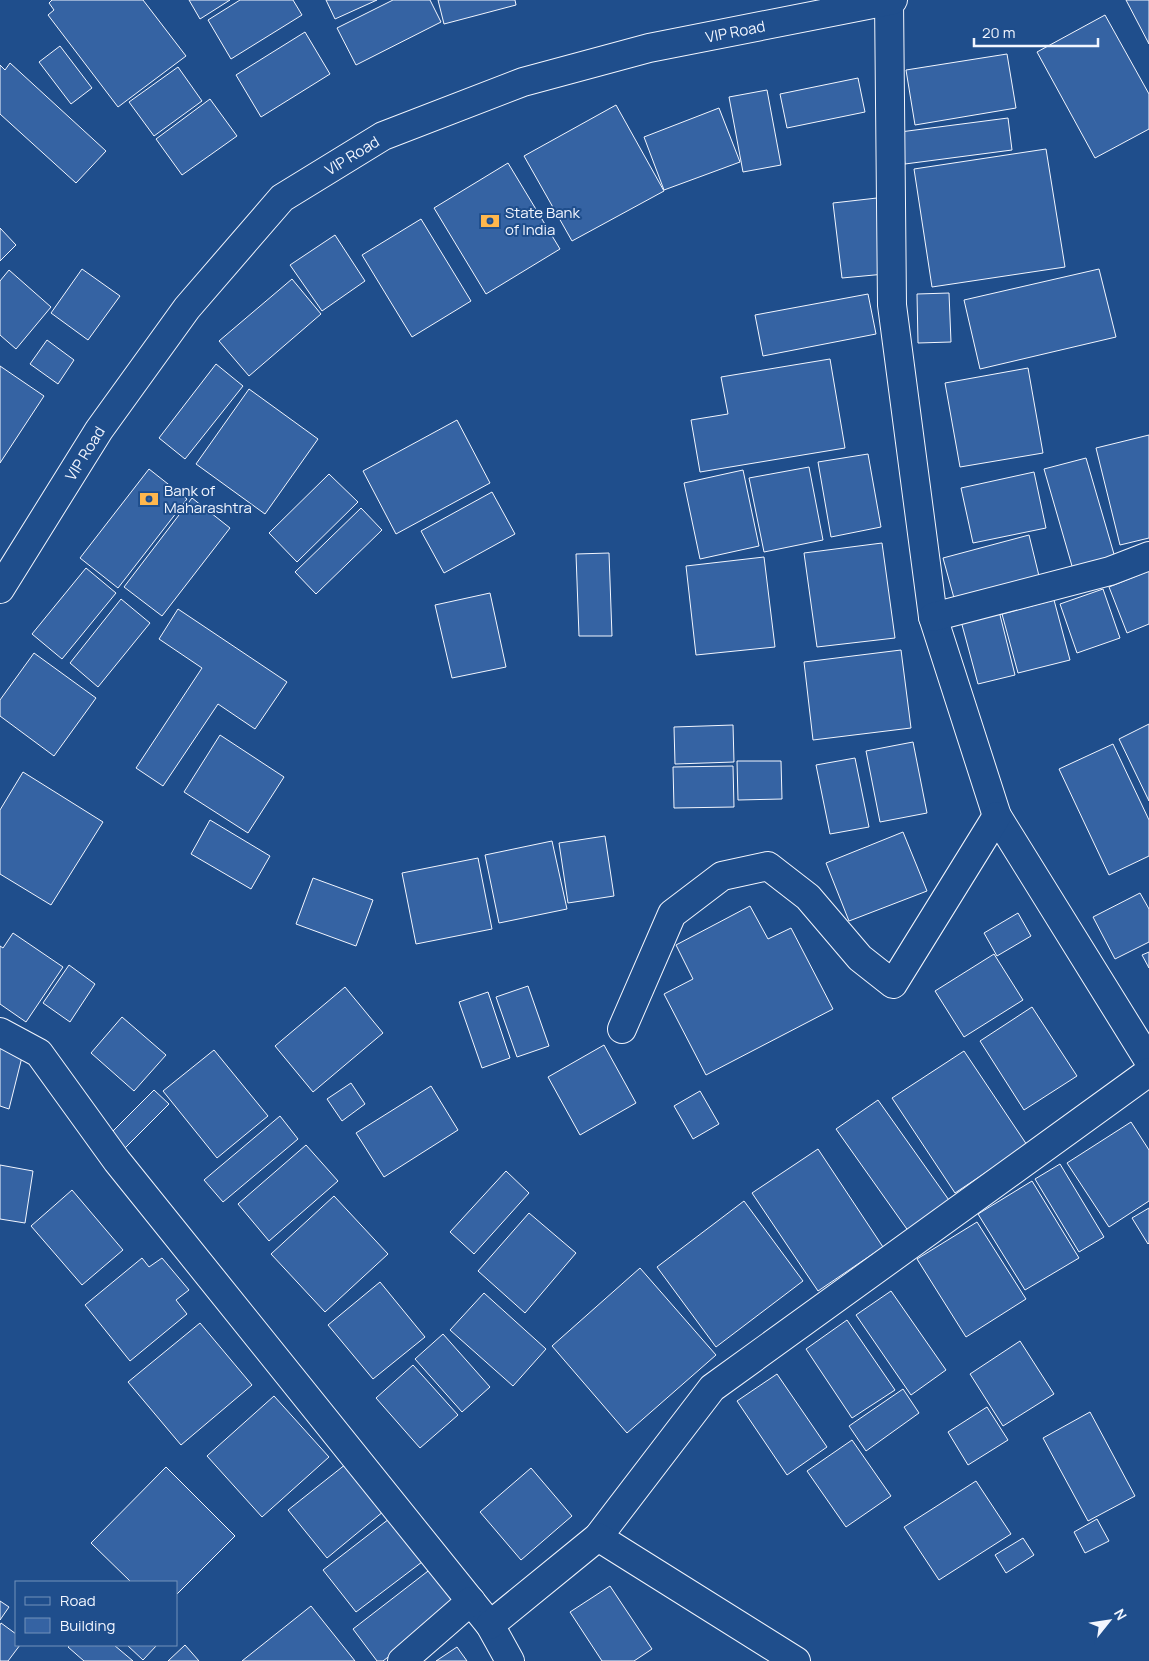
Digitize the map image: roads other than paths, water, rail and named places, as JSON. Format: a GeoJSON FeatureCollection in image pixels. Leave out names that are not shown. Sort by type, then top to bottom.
{"type":"FeatureCollection","features":[{"type":"Feature","properties":{"kind":"main road","name":"VIP Road"},"geometry":{"type":"LineString","coordinates":[[0,589],[98,430],[187,308],[282,198],[383,136],[523,82],[649,48],[890,0]]}},
{"type":"Feature","properties":{"kind":"main road"},"geometry":{"type":"LineString","coordinates":[[890,0],[892,305],[932,617],[997,816],[1149,1061]]}},
{"type":"Feature","properties":{"kind":"main road"},"geometry":{"type":"LineString","coordinates":[[932,617],[1110,572],[1149,556]]}},
{"type":"Feature","properties":{"kind":"main road"},"geometry":{"type":"LineString","coordinates":[[622,1029],[672,914],[722,876],[768,866],[808,897],[860,958],[893,984],[997,816]]}},
{"type":"Feature","properties":{"kind":"main road"},"geometry":{"type":"LineString","coordinates":[[0,1032],[39,1053],[117,1161],[490,1625],[510,1661]]}},
{"type":"Feature","properties":{"kind":"main road"},"geometry":{"type":"LineString","coordinates":[[490,1625],[598,1537],[712,1388],[1149,1072]]}},
{"type":"Feature","properties":{"kind":"main road"},"geometry":{"type":"LineString","coordinates":[[598,1537],[796,1661]]}},
{"type":"Feature","properties":{"kind":"main road"},"geometry":{"type":"LineString","coordinates":[[402,1661],[471,1601]]}},
{"type":"Feature","properties":{"kind":"place","name":"State Bank of India"},"geometry":{"type":"Point","coordinates":[490,221]}},
{"type":"Feature","properties":{"kind":"place","name":"Bank of Maharashtra"},"geometry":{"type":"Point","coordinates":[149,499]}}]}
